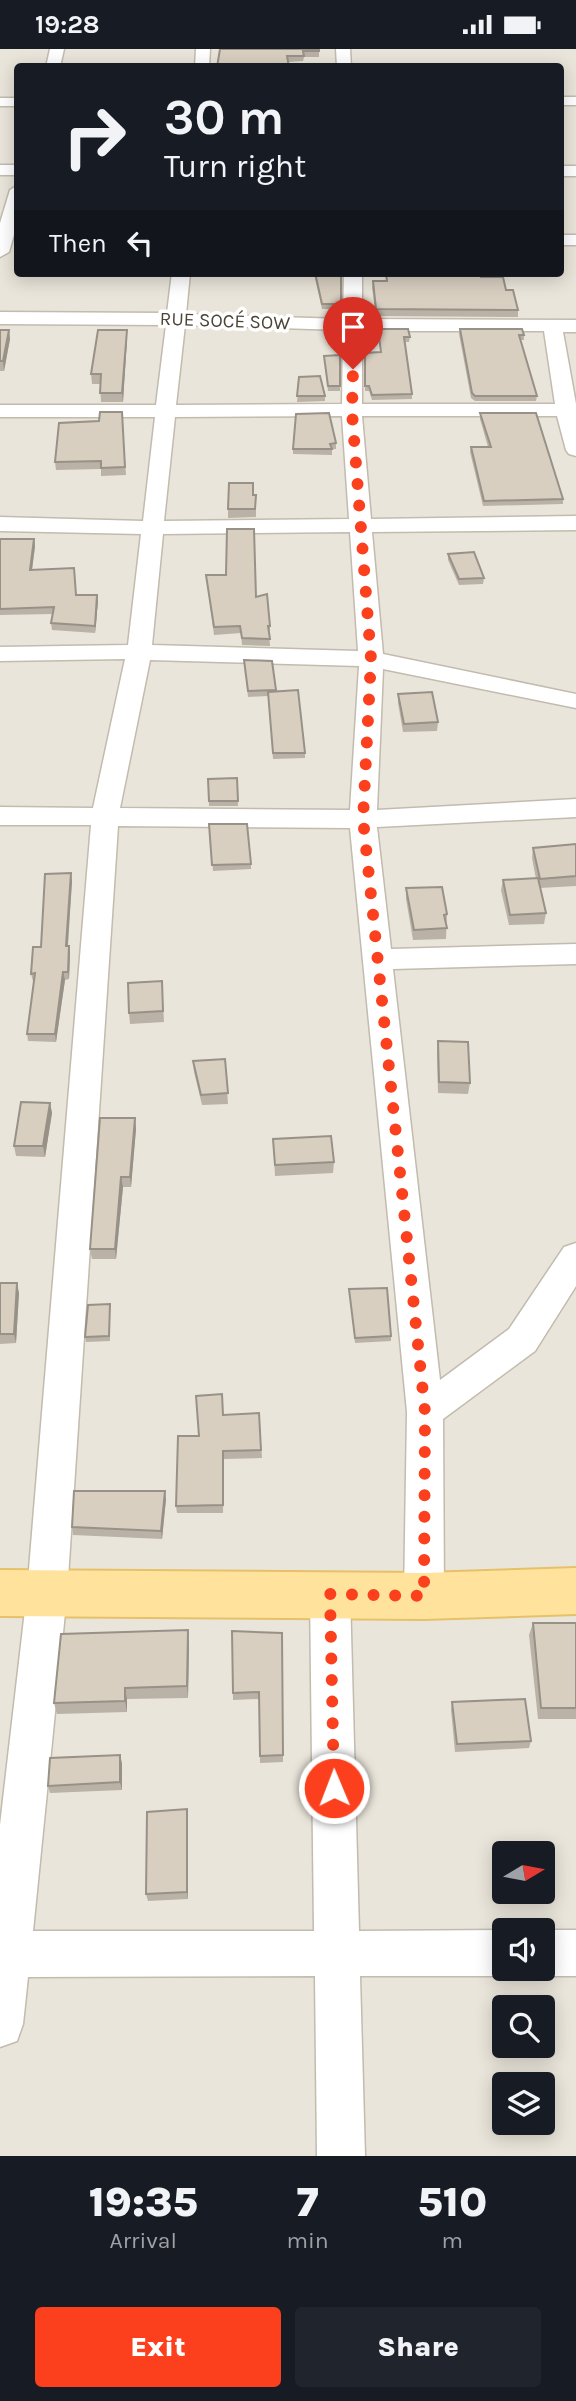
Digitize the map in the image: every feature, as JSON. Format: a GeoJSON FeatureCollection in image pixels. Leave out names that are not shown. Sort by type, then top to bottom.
{"type":"FeatureCollection","features":[{"type":"Feature","properties":{"kind":"main road"},"geometry":{"type":"LineString","coordinates":[[0,1593],[424,1596],[576,1591]]}},
{"type":"Feature","properties":{"kind":"street"},"geometry":{"type":"LineString","coordinates":[[6,212],[6,243]]}},
{"type":"Feature","properties":{"kind":"street"},"geometry":{"type":"LineString","coordinates":[[0,2024],[47,1593],[105,817],[139,652],[181,277]]}},
{"type":"Feature","properties":{"kind":"street"},"geometry":{"type":"LineString","coordinates":[[353,277],[352,412],[371,659],[363,819],[425,1412],[424,1596]]}},
{"type":"Feature","properties":{"kind":"street","name":"RUE SOCÉ SOW"},"geometry":{"type":"LineString","coordinates":[[0,318],[576,326]]}},
{"type":"Feature","properties":{"kind":"street"},"geometry":{"type":"LineString","coordinates":[[553,327],[571,410],[576,450]]}},
{"type":"Feature","properties":{"kind":"street"},"geometry":{"type":"LineString","coordinates":[[0,411],[571,410]]}},
{"type":"Feature","properties":{"kind":"street"},"geometry":{"type":"LineString","coordinates":[[0,524],[152,528],[576,523]]}},
{"type":"Feature","properties":{"kind":"street"},"geometry":{"type":"LineString","coordinates":[[0,654],[139,652],[371,659],[576,701]]}},
{"type":"Feature","properties":{"kind":"street"},"geometry":{"type":"LineString","coordinates":[[0,815],[363,819],[576,808]]}},
{"type":"Feature","properties":{"kind":"street"},"geometry":{"type":"LineString","coordinates":[[379,959],[576,954]]}},
{"type":"Feature","properties":{"kind":"street"},"geometry":{"type":"LineString","coordinates":[[425,1412],[522,1340],[576,1257]]}},
{"type":"Feature","properties":{"kind":"street"},"geometry":{"type":"LineString","coordinates":[[330,1594],[341,2156]]}},
{"type":"Feature","properties":{"kind":"street"},"geometry":{"type":"LineString","coordinates":[[8,1954],[492,1953]]}},
{"type":"Feature","properties":{"kind":"street"},"geometry":{"type":"LineString","coordinates":[[555,1953],[576,1953]]}},
{"type":"Feature","properties":{"kind":"shaded area"},"geometry":{"type":"Polygon","coordinates":[[[0,49],[576,49],[576,2156],[0,2156],[0,49]]]}},
{"type":"Feature","properties":{"kind":"building"},"geometry":{"type":"Polygon","coordinates":[[[220,49],[319,49],[303,51],[304,56],[287,56],[288,63],[218,63],[220,49]]]}},
{"type":"Feature","properties":{"kind":"building"},"geometry":{"type":"Polygon","coordinates":[[[316,277],[341,277],[341,304],[322,304],[316,277]]]}},
{"type":"Feature","properties":{"kind":"building"},"geometry":{"type":"Polygon","coordinates":[[[386,277],[503,277],[506,290],[513,290],[518,310],[376,309],[373,281],[387,281],[386,277]]]}},
{"type":"Feature","properties":{"kind":"building"},"geometry":{"type":"Polygon","coordinates":[[[378,329],[408,329],[410,337],[404,337],[412,394],[372,395],[369,386],[365,386],[365,353],[381,352],[378,329]]]}},
{"type":"Feature","properties":{"kind":"building"},"geometry":{"type":"Polygon","coordinates":[[[460,329],[522,329],[524,335],[519,335],[537,396],[475,396],[472,393],[460,329]]]}},
{"type":"Feature","properties":{"kind":"building"},"geometry":{"type":"Polygon","coordinates":[[[0,330],[9,330],[3,361],[0,361],[0,330]]]}},
{"type":"Feature","properties":{"kind":"building"},"geometry":{"type":"Polygon","coordinates":[[[98,330],[127,330],[122,393],[100,393],[101,374],[91,374],[98,330]]]}},
{"type":"Feature","properties":{"kind":"building"},"geometry":{"type":"Polygon","coordinates":[[[340,355],[340,386],[328,386],[324,356],[340,355]]]}},
{"type":"Feature","properties":{"kind":"building"},"geometry":{"type":"Polygon","coordinates":[[[320,376],[325,396],[297,396],[299,377],[320,376]]]}},
{"type":"Feature","properties":{"kind":"building"},"geometry":{"type":"Polygon","coordinates":[[[100,412],[122,412],[125,467],[101,468],[101,461],[55,462],[59,423],[99,421],[100,412]]]}},
{"type":"Feature","properties":{"kind":"building"},"geometry":{"type":"Polygon","coordinates":[[[329,413],[336,443],[330,444],[332,449],[293,449],[296,414],[329,413]]]}},
{"type":"Feature","properties":{"kind":"building"},"geometry":{"type":"Polygon","coordinates":[[[480,413],[536,413],[563,499],[484,501],[471,447],[491,447],[480,413]]]}},
{"type":"Feature","properties":{"kind":"building"},"geometry":{"type":"Polygon","coordinates":[[[229,483],[253,483],[255,509],[228,509],[229,483]]]}},
{"type":"Feature","properties":{"kind":"building"},"geometry":{"type":"Polygon","coordinates":[[[227,529],[254,529],[256,597],[267,594],[270,639],[242,638],[240,626],[214,627],[206,575],[226,575],[227,529]]]}},
{"type":"Feature","properties":{"kind":"building"},"geometry":{"type":"Polygon","coordinates":[[[0,539],[34,539],[30,570],[74,568],[76,595],[97,595],[95,626],[51,623],[54,607],[0,609],[0,539]]]}},
{"type":"Feature","properties":{"kind":"building"},"geometry":{"type":"Polygon","coordinates":[[[474,552],[484,578],[459,579],[448,554],[474,552]]]}},
{"type":"Feature","properties":{"kind":"building"},"geometry":{"type":"Polygon","coordinates":[[[244,660],[272,661],[276,690],[248,691],[244,660]]]}},
{"type":"Feature","properties":{"kind":"building"},"geometry":{"type":"Polygon","coordinates":[[[298,690],[305,753],[273,753],[268,692],[298,690]]]}},
{"type":"Feature","properties":{"kind":"building"},"geometry":{"type":"Polygon","coordinates":[[[432,692],[438,722],[404,724],[398,694],[432,692]]]}},
{"type":"Feature","properties":{"kind":"building"},"geometry":{"type":"Polygon","coordinates":[[[237,778],[238,801],[209,801],[208,779],[237,778]]]}},
{"type":"Feature","properties":{"kind":"building"},"geometry":{"type":"Polygon","coordinates":[[[209,824],[247,824],[251,864],[212,865],[209,824]]]}},
{"type":"Feature","properties":{"kind":"building"},"geometry":{"type":"Polygon","coordinates":[[[576,844],[576,876],[540,879],[533,848],[576,844]]]}},
{"type":"Feature","properties":{"kind":"building"},"geometry":{"type":"Polygon","coordinates":[[[71,873],[66,946],[69,946],[68,972],[63,972],[55,1034],[27,1034],[35,973],[31,974],[33,947],[41,947],[45,874],[71,873]]]}},
{"type":"Feature","properties":{"kind":"building"},"geometry":{"type":"Polygon","coordinates":[[[538,878],[546,913],[510,915],[503,880],[538,878]]]}},
{"type":"Feature","properties":{"kind":"building"},"geometry":{"type":"Polygon","coordinates":[[[442,887],[447,928],[414,930],[406,888],[442,887]]]}},
{"type":"Feature","properties":{"kind":"building"},"geometry":{"type":"Polygon","coordinates":[[[162,981],[163,1011],[129,1013],[128,983],[162,981]]]}},
{"type":"Feature","properties":{"kind":"building"},"geometry":{"type":"Polygon","coordinates":[[[438,1041],[468,1042],[470,1083],[439,1082],[438,1041]]]}},
{"type":"Feature","properties":{"kind":"building"},"geometry":{"type":"Polygon","coordinates":[[[225,1059],[228,1093],[201,1095],[193,1061],[225,1059]]]}},
{"type":"Feature","properties":{"kind":"building"},"geometry":{"type":"Polygon","coordinates":[[[21,1102],[50,1103],[43,1146],[14,1146],[21,1102]]]}},
{"type":"Feature","properties":{"kind":"building"},"geometry":{"type":"Polygon","coordinates":[[[100,1118],[135,1118],[130,1177],[121,1177],[115,1249],[90,1249],[100,1118]]]}},
{"type":"Feature","properties":{"kind":"building"},"geometry":{"type":"Polygon","coordinates":[[[331,1136],[334,1162],[275,1165],[273,1139],[331,1136]]]}},
{"type":"Feature","properties":{"kind":"building"},"geometry":{"type":"Polygon","coordinates":[[[0,1283],[17,1283],[14,1334],[0,1334],[0,1283]]]}},
{"type":"Feature","properties":{"kind":"building"},"geometry":{"type":"Polygon","coordinates":[[[387,1288],[391,1336],[355,1338],[349,1289],[387,1288]]]}},
{"type":"Feature","properties":{"kind":"building"},"geometry":{"type":"Polygon","coordinates":[[[110,1304],[109,1336],[85,1337],[88,1305],[110,1304]]]}},
{"type":"Feature","properties":{"kind":"building"},"geometry":{"type":"Polygon","coordinates":[[[222,1394],[223,1415],[259,1413],[261,1450],[223,1451],[223,1505],[176,1506],[178,1436],[199,1436],[196,1396],[222,1394]]]}},
{"type":"Feature","properties":{"kind":"building"},"geometry":{"type":"Polygon","coordinates":[[[74,1491],[165,1491],[161,1531],[72,1527],[74,1491]]]}},
{"type":"Feature","properties":{"kind":"building"},"geometry":{"type":"Polygon","coordinates":[[[533,1623],[576,1623],[576,1708],[541,1708],[533,1623]]]}},
{"type":"Feature","properties":{"kind":"building"},"geometry":{"type":"Polygon","coordinates":[[[188,1630],[187,1686],[125,1688],[125,1701],[54,1703],[61,1634],[188,1630]]]}},
{"type":"Feature","properties":{"kind":"building"},"geometry":{"type":"Polygon","coordinates":[[[232,1631],[282,1633],[283,1755],[260,1756],[259,1692],[233,1693],[232,1631]]]}},
{"type":"Feature","properties":{"kind":"building"},"geometry":{"type":"Polygon","coordinates":[[[525,1699],[531,1741],[457,1744],[452,1702],[525,1699]]]}},
{"type":"Feature","properties":{"kind":"building"},"geometry":{"type":"Polygon","coordinates":[[[120,1755],[120,1782],[48,1786],[50,1758],[120,1755]]]}},
{"type":"Feature","properties":{"kind":"building"},"geometry":{"type":"Polygon","coordinates":[[[187,1809],[187,1892],[146,1894],[147,1812],[187,1809]]]}},
{"type":"Feature","properties":{"kind":"route"},"geometry":{"type":"LineString","coordinates":[[334,1788],[330,1594],[424,1596],[425,1412],[363,819],[371,659],[352,412],[353,369]]}}]}
